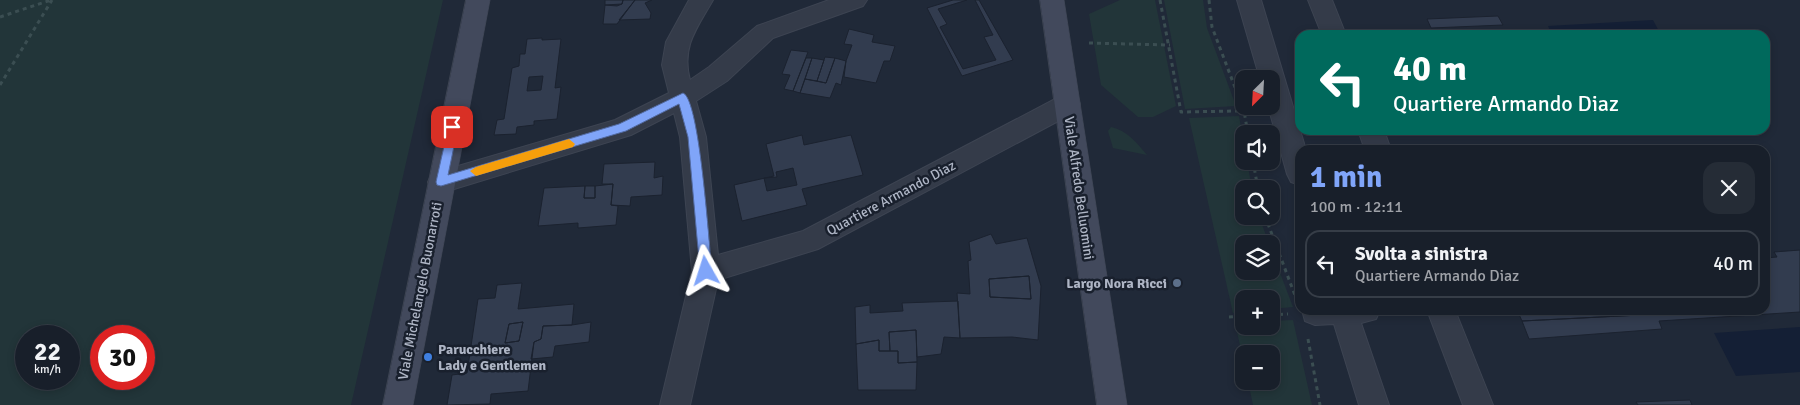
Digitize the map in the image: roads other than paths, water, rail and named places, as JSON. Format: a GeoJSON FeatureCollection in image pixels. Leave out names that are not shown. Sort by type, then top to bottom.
{"type":"FeatureCollection","features":[{"type":"Feature","properties":{"kind":"street","name":"Viale Michelangelo Buonarroti"},"geometry":{"type":"LineString","coordinates":[[398,405],[478,0]]}},
{"type":"Feature","properties":{"kind":"street"},"geometry":{"type":"LineString","coordinates":[[670,403],[706,271],[693,137],[674,65],[678,42],[701,0]]}},
{"type":"Feature","properties":{"kind":"street"},"geometry":{"type":"LineString","coordinates":[[441,182],[622,128],[683,97],[718,74],[765,32],[855,0]]}},
{"type":"Feature","properties":{"kind":"street","name":"Viale Alfredo Belluomini"},"geometry":{"type":"LineString","coordinates":[[1052,0],[1112,405]]}},
{"type":"Feature","properties":{"kind":"street"},"geometry":{"type":"LineString","coordinates":[[1249,0],[1262,70]]}},
{"type":"Feature","properties":{"kind":"street"},"geometry":{"type":"LineString","coordinates":[[1320,0],[1332,30]]}},
{"type":"Feature","properties":{"kind":"street","name":"Quartiere Armando Diaz"},"geometry":{"type":"LineString","coordinates":[[706,271],[809,241],[1068,104]]}},
{"type":"Feature","properties":{"kind":"street"},"geometry":{"type":"LineString","coordinates":[[1271,115],[1295,164]]}},
{"type":"Feature","properties":{"kind":"street"},"geometry":{"type":"LineString","coordinates":[[1346,315],[1374,405]]}},
{"type":"Feature","properties":{"kind":"street"},"geometry":{"type":"LineString","coordinates":[[1443,315],[1478,405]]}},
{"type":"Feature","properties":{"kind":"water"},"geometry":{"type":"Polygon","coordinates":[[[1653,20],[1658,30],[1550,30],[1548,26],[1653,20]]]}},
{"type":"Feature","properties":{"kind":"water"},"geometry":{"type":"Polygon","coordinates":[[[1800,327],[1800,372],[1736,376],[1714,333],[1800,327]]]}},
{"type":"Feature","properties":{"kind":"place","name":"Largo Nora Ricci"},"geometry":{"type":"Point","coordinates":[1177,283]}},
{"type":"Feature","properties":{"kind":"place","name":"Parucchiere Lady e Gentlemen"},"geometry":{"type":"Point","coordinates":[428,357]}}]}
